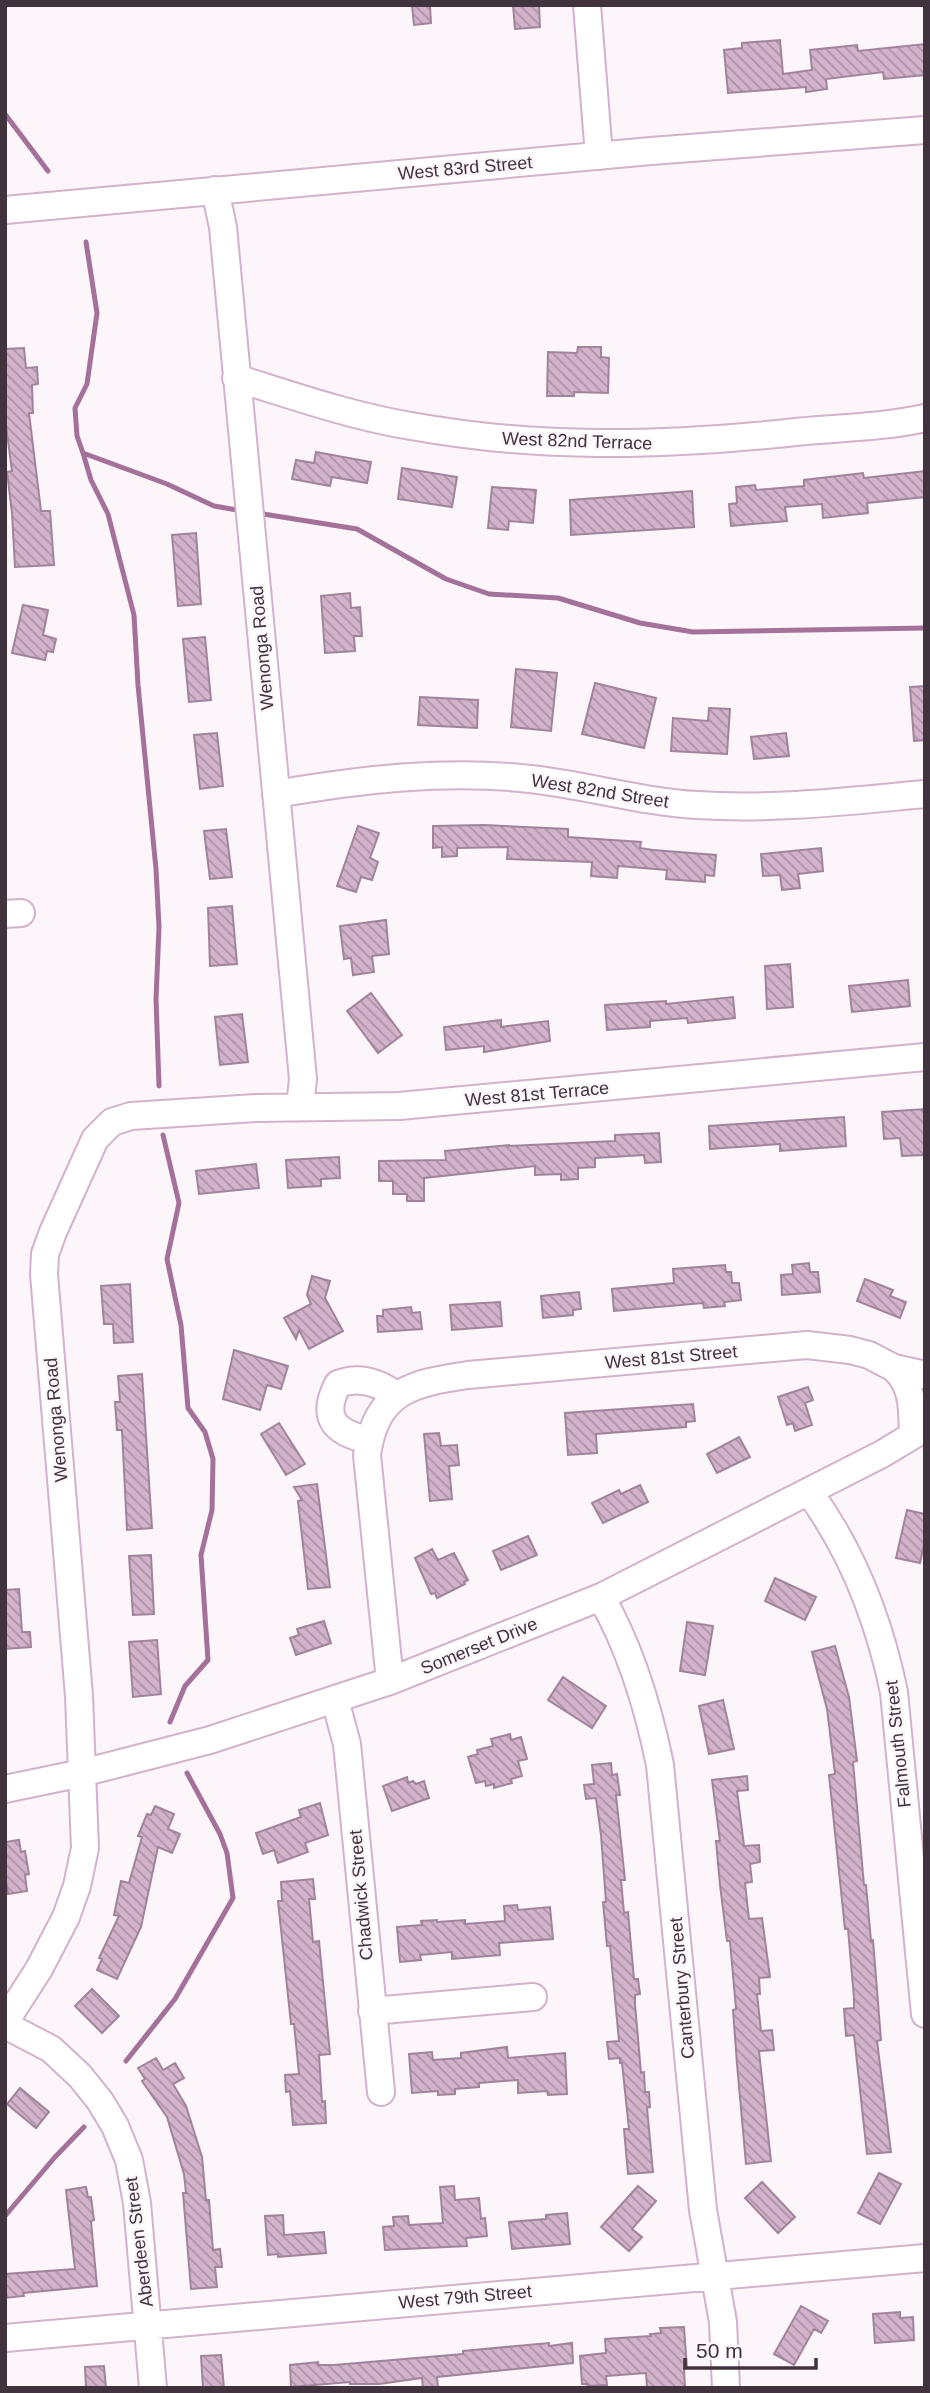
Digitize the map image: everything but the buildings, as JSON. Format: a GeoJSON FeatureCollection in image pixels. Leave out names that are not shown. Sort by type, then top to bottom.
{"type":"FeatureCollection","features":[{"type":"Feature","properties":{"kind":"street"},"geometry":{"type":"LineString","coordinates":[[587,5],[599,156]]}},
{"type":"Feature","properties":{"kind":"street","name":"West 83rd Street"},"geometry":{"type":"LineString","coordinates":[[5,210],[599,156],[925,130]]}},
{"type":"Feature","properties":{"kind":"street","name":"Wenonga Road"},"geometry":{"type":"LineString","coordinates":[[215,190],[223,227],[303,1079],[300,1107]]}},
{"type":"Feature","properties":{"kind":"street","name":"West 82nd Terrace"},"geometry":{"type":"LineString","coordinates":[[236,378],[311,402],[409,426],[482,437],[572,444],[653,444],[731,439],[925,418]]}},
{"type":"Feature","properties":{"kind":"street","name":"West 82nd Street"},"geometry":{"type":"LineString","coordinates":[[276,794],[373,781],[476,776],[527,778],[695,805],[804,805],[925,794]]}},
{"type":"Feature","properties":{"kind":"street","name":"West 81st Terrace"},"geometry":{"type":"LineString","coordinates":[[149,1113],[399,1106],[925,1057]]}},
{"type":"Feature","properties":{"kind":"street","name":"Wenonga Road"},"geometry":{"type":"LineString","coordinates":[[5,2024],[66,1917],[77,1886],[85,1848],[79,1696],[44,1274],[45,1254],[95,1139],[112,1122],[149,1113]]}},
{"type":"Feature","properties":{"kind":"street","name":"West 81st Street"},"geometry":{"type":"LineString","coordinates":[[396,1395],[415,1386],[444,1379],[807,1345],[850,1350],[869,1355],[894,1368],[925,1375]]}},
{"type":"Feature","properties":{"kind":"street"},"geometry":{"type":"LineString","coordinates":[[894,1368],[903,1376],[908,1386],[919,1432]]}},
{"type":"Feature","properties":{"kind":"street"},"geometry":{"type":"LineString","coordinates":[[369,1440],[349,1436],[335,1425],[329,1413],[331,1398],[338,1384],[351,1379],[374,1383],[396,1395],[374,1425],[367,1455],[390,1681]]}},
{"type":"Feature","properties":{"kind":"street","name":"Somerset Drive"},"geometry":{"type":"LineString","coordinates":[[5,1789],[82,1773],[210,1740],[390,1681],[601,1597],[809,1492],[919,1432]]}},
{"type":"Feature","properties":{"kind":"street","name":"Falmouth Street"},"geometry":{"type":"LineString","coordinates":[[809,1492],[844,1547],[870,1604],[885,1649],[894,1692],[925,2014]]}},
{"type":"Feature","properties":{"kind":"street","name":"Canterbury Street"},"geometry":{"type":"LineString","coordinates":[[601,1597],[622,1636],[633,1665],[660,1765],[703,2210],[723,2322],[726,2388]]}},
{"type":"Feature","properties":{"kind":"street","name":"Chadwick Street"},"geometry":{"type":"LineString","coordinates":[[335,1700],[347,1744],[381,2092]]}},
{"type":"Feature","properties":{"kind":"street"},"geometry":{"type":"LineString","coordinates":[[372,2011],[533,1997]]}},
{"type":"Feature","properties":{"kind":"street","name":"Aberdeen Street"},"geometry":{"type":"LineString","coordinates":[[5,2024],[51,2049],[80,2076],[115,2126],[129,2160],[136,2203],[153,2388]]}},
{"type":"Feature","properties":{"kind":"street","name":"West 79th Street"},"geometry":{"type":"LineString","coordinates":[[5,2337],[925,2258]]}},
{"type":"Feature","properties":{"kind":"waterway"},"geometry":{"type":"LineString","coordinates":[[5,114],[48,171]]}},
{"type":"Feature","properties":{"kind":"waterway"},"geometry":{"type":"LineString","coordinates":[[86,242],[97,313],[87,384],[75,408],[77,436],[83,453],[167,484],[214,506],[243,511]]}},
{"type":"Feature","properties":{"kind":"waterway"},"geometry":{"type":"LineString","coordinates":[[83,453],[91,480],[108,514],[134,615],[156,869],[159,927],[156,999],[159,1086]]}},
{"type":"Feature","properties":{"kind":"waterway"},"geometry":{"type":"LineString","coordinates":[[257,513],[357,529],[446,579],[489,594],[558,598],[640,623],[693,632],[925,628]]}},
{"type":"Feature","properties":{"kind":"waterway"},"geometry":{"type":"LineString","coordinates":[[163,1135],[179,1203],[167,1259],[181,1325],[188,1408],[205,1432],[213,1459],[212,1510],[201,1555],[208,1660],[185,1686],[170,1722]]}},
{"type":"Feature","properties":{"kind":"waterway"},"geometry":{"type":"LineString","coordinates":[[126,2061],[175,1999],[233,1898],[227,1853],[220,1834],[187,1773]]}},
{"type":"Feature","properties":{"kind":"waterway"},"geometry":{"type":"LineString","coordinates":[[5,2216],[84,2127]]}}]}
